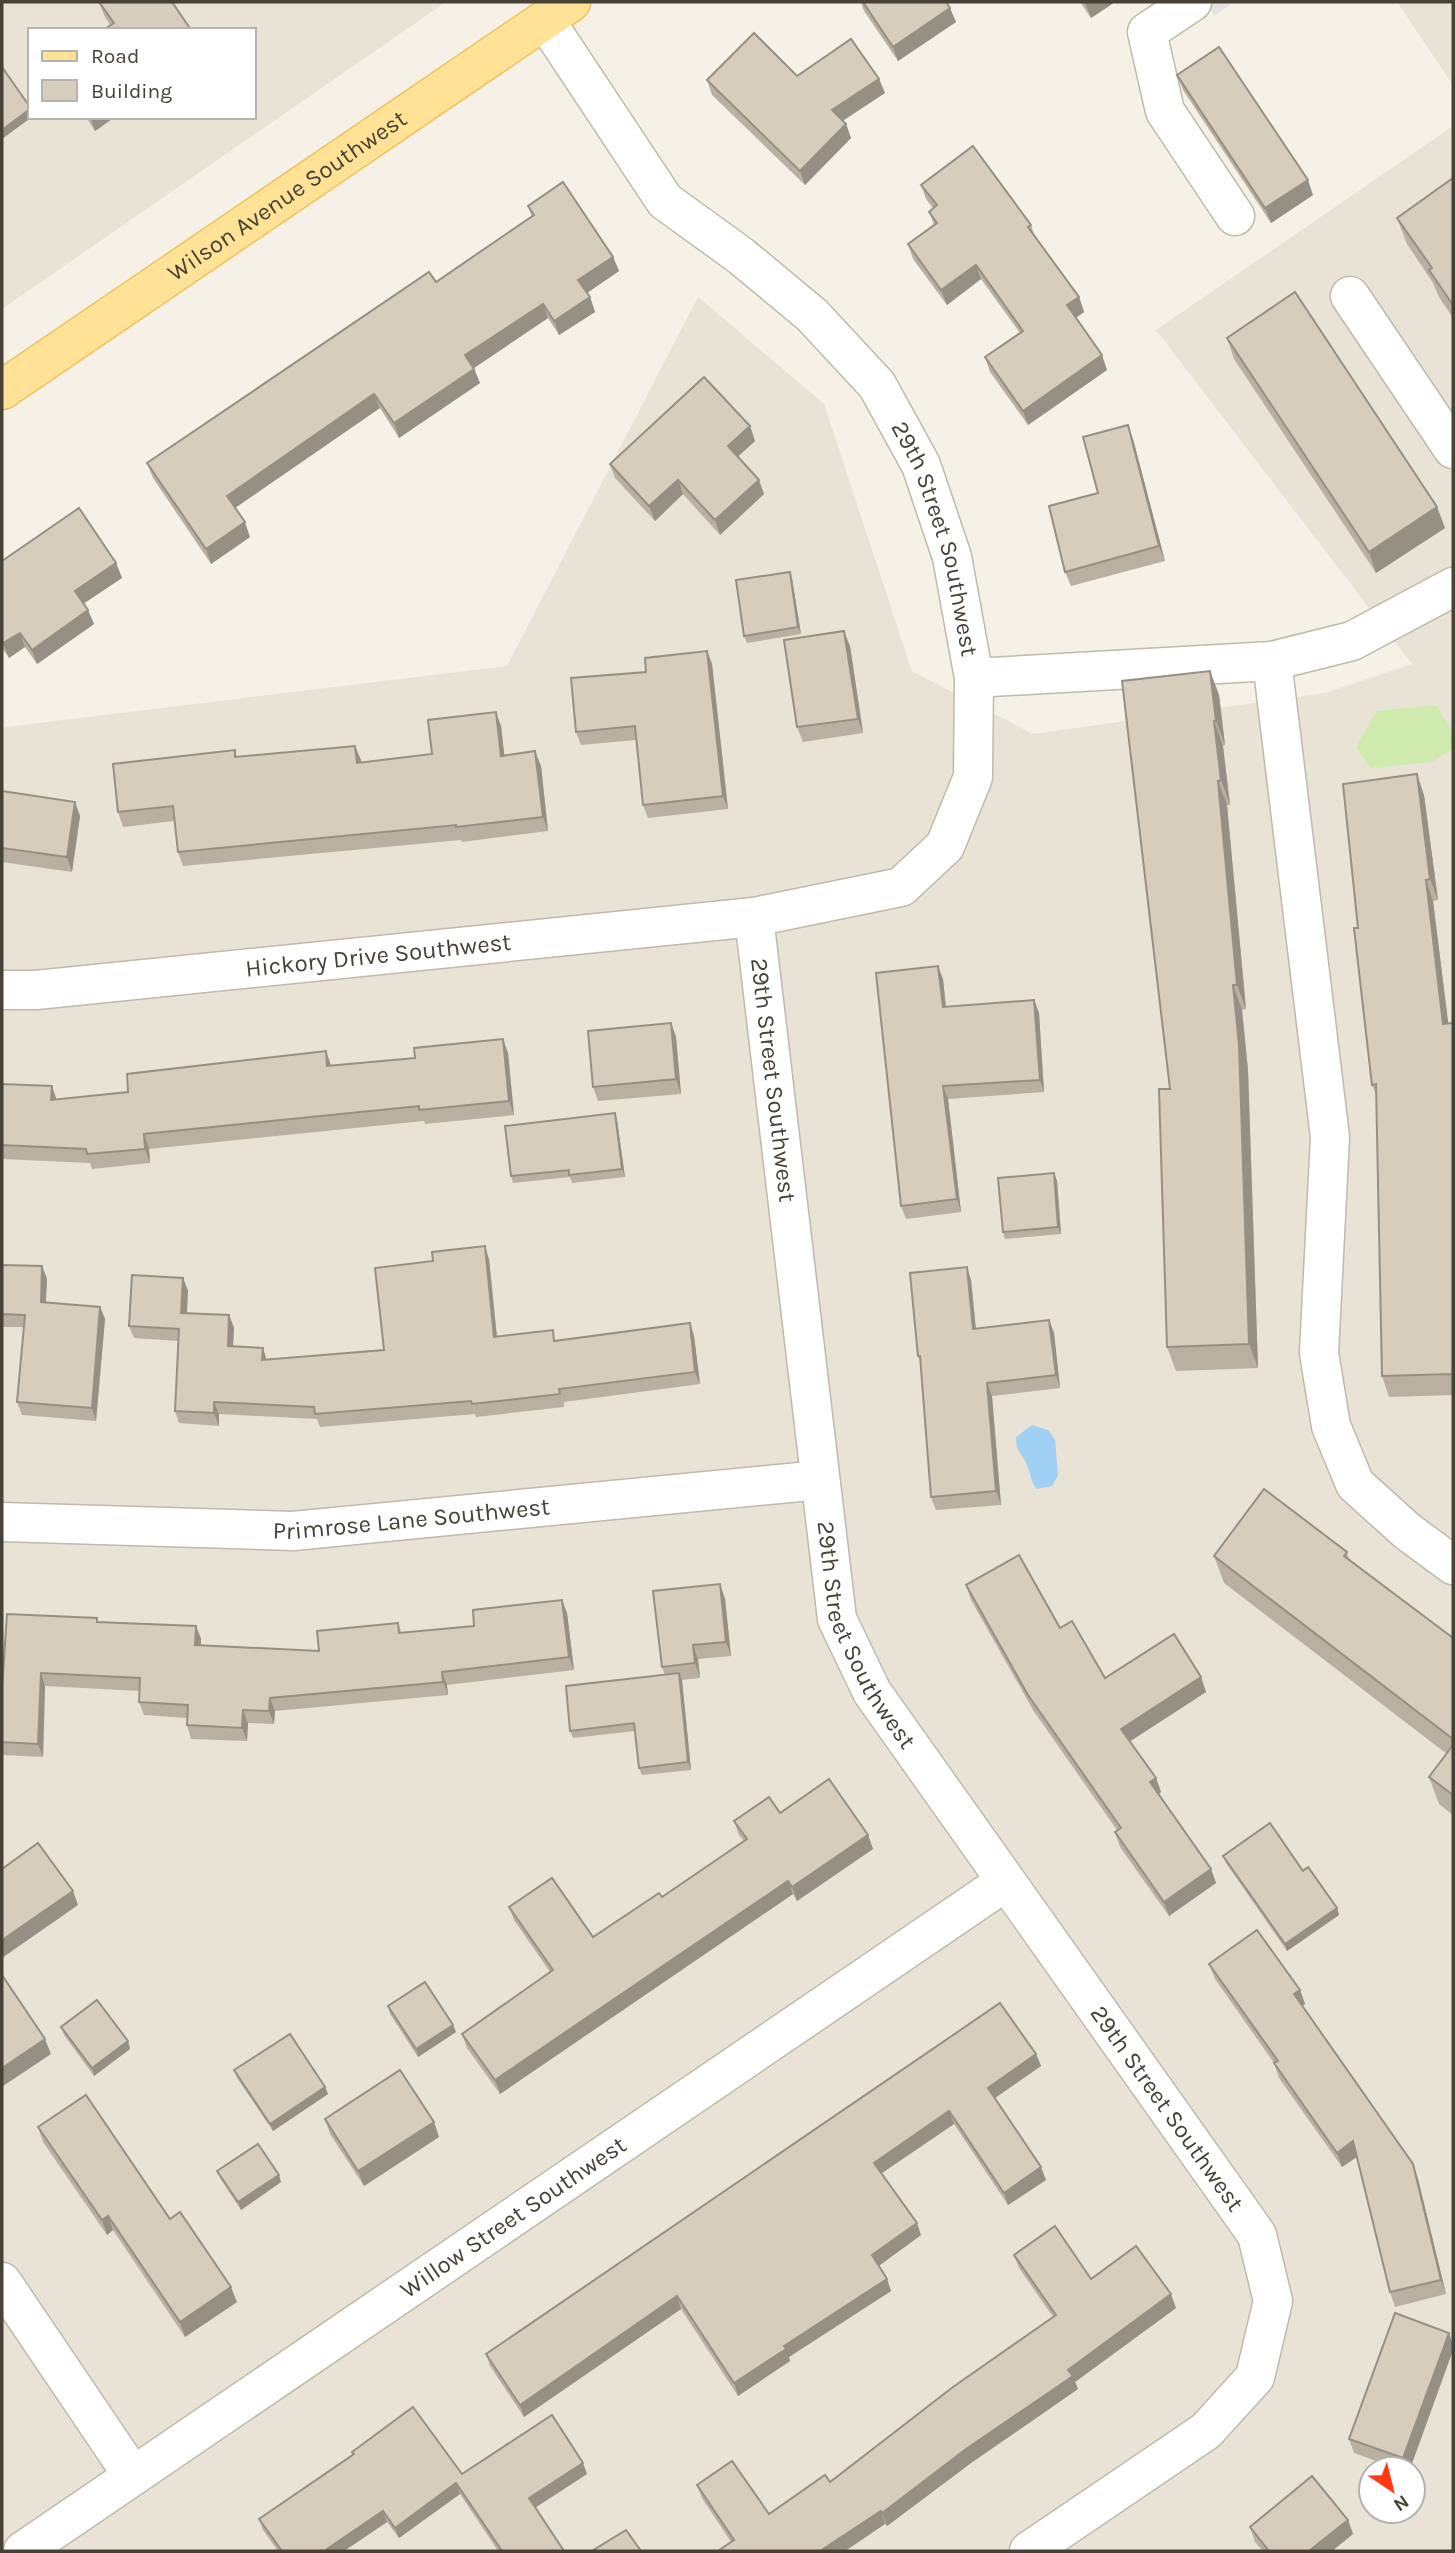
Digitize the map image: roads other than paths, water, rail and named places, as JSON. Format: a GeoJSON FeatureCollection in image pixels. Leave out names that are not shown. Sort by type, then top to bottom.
{"type":"FeatureCollection","features":[{"type":"Feature","properties":{"kind":"main road","name":"Wilson Avenue Southwest"},"geometry":{"type":"LineString","coordinates":[[2,390],[561,7]]}},
{"type":"Feature","properties":{"kind":"street"},"geometry":{"type":"LineString","coordinates":[[1192,2],[1147,32],[1166,111],[1235,216]]}},
{"type":"Feature","properties":{"kind":"street","name":"29th Street Southwest"},"geometry":{"type":"LineString","coordinates":[[561,7],[665,201],[741,256],[812,315],[877,385],[921,465],[952,557],[974,678],[973,777],[945,846],[901,887],[754,917],[836,1619],[872,1692],[1258,2235],[1273,2301],[1255,2377],[1206,2431],[1029,2551]]}},
{"type":"Feature","properties":{"kind":"street"},"geometry":{"type":"LineString","coordinates":[[1350,296],[1453,449]]}},
{"type":"Feature","properties":{"kind":"street"},"geometry":{"type":"LineString","coordinates":[[974,678],[1272,662],[1352,641],[1453,587]]}},
{"type":"Feature","properties":{"kind":"street"},"geometry":{"type":"LineString","coordinates":[[1272,662],[1330,1137],[1319,1353],[1331,1426],[1355,1484],[1407,1531],[1453,1565]]}},
{"type":"Feature","properties":{"kind":"street","name":"Hickory Drive Southwest"},"geometry":{"type":"LineString","coordinates":[[2,990],[36,990],[754,917]]}},
{"type":"Feature","properties":{"kind":"street","name":"Primrose Lane Southwest"},"geometry":{"type":"LineString","coordinates":[[2,1522],[293,1531],[820,1480]]}},
{"type":"Feature","properties":{"kind":"street","name":"Willow Street Southwest"},"geometry":{"type":"LineString","coordinates":[[23,2551],[1005,1882]]}},
{"type":"Feature","properties":{"kind":"street"},"geometry":{"type":"LineString","coordinates":[[2,2282],[134,2476]]}},
{"type":"Feature","properties":{"kind":"water"},"geometry":{"type":"Polygon","coordinates":[[[1032,1425],[1048,1430],[1055,1440],[1058,1475],[1052,1486],[1037,1489],[1016,1442],[1016,1437],[1032,1425]]]}}]}
